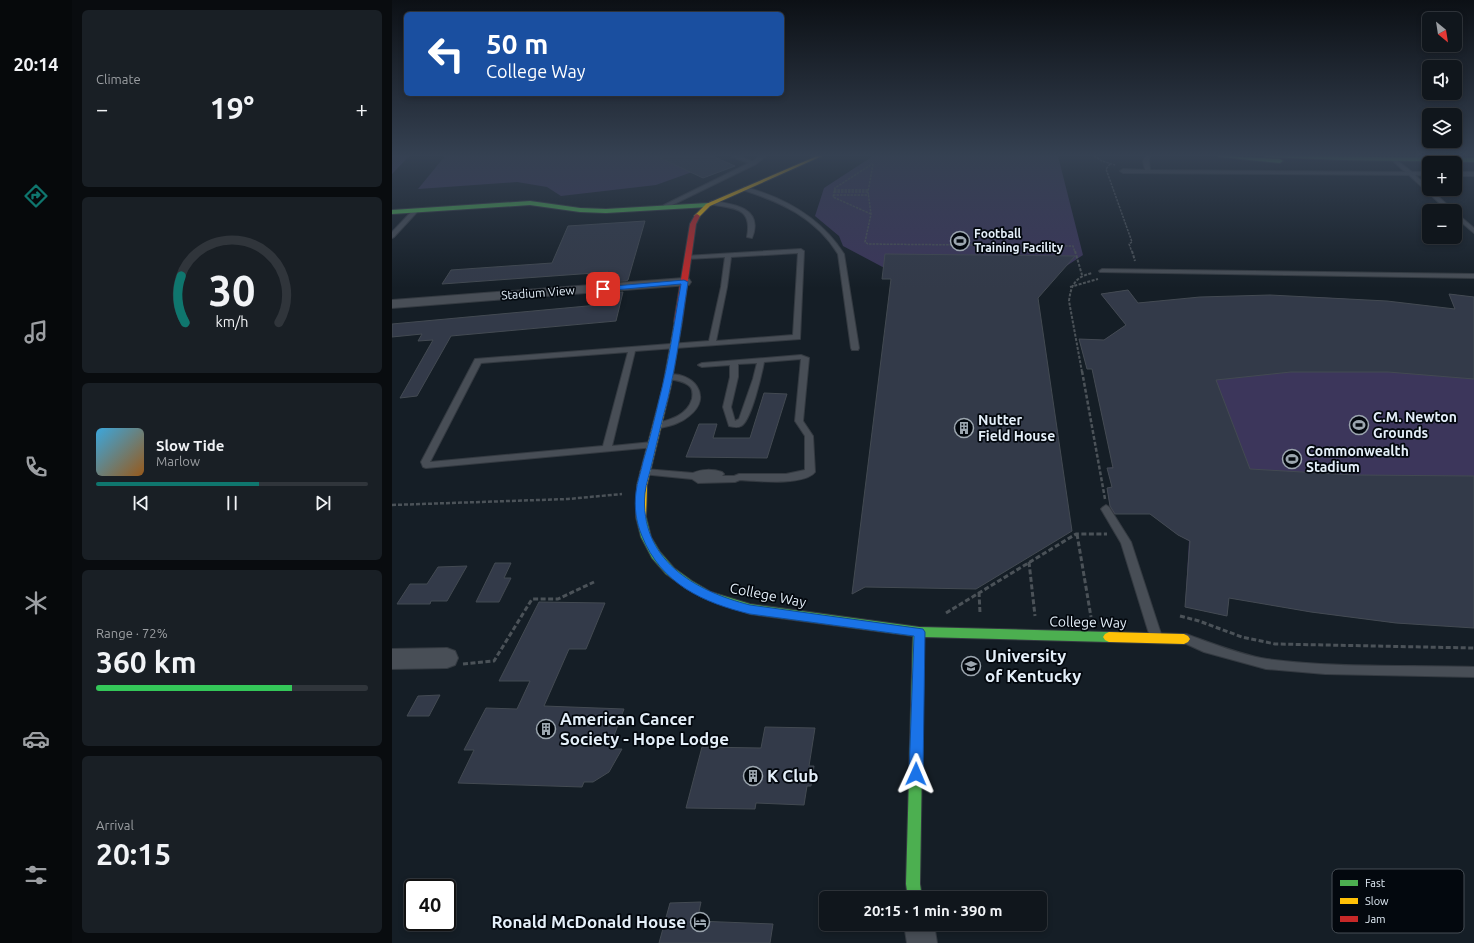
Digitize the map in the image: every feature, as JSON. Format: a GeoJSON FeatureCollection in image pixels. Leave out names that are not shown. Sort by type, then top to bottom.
{"type":"FeatureCollection","features":[{"type":"Feature","properties":{"kind":"street","name":"College Way"},"geometry":{"type":"LineString","coordinates":[[719,200],[710,204],[698,215],[693,224],[669,377],[641,492],[640,513],[642,526],[652,550],[668,570],[679,579],[706,595],[732,605],[750,609],[920,632],[1184,639]]}},
{"type":"Feature","properties":{"kind":"street"},"geometry":{"type":"LineString","coordinates":[[392,212],[530,203],[547,204],[595,212],[710,204]]}},
{"type":"Feature","properties":{"kind":"street","name":"Stadium View"},"geometry":{"type":"LineString","coordinates":[[392,304],[684,282]]}},
{"type":"Feature","properties":{"kind":"street"},"geometry":{"type":"LineString","coordinates":[[914,891],[920,632]]}},
{"type":"Feature","properties":{"kind":"street"},"geometry":{"type":"LineString","coordinates":[[392,659],[453,661]]}},
{"type":"Feature","properties":{"kind":"street"},"geometry":{"type":"LineString","coordinates":[[920,931],[922,943]]}},
{"type":"Feature","properties":{"kind":"lane"},"geometry":{"type":"LineString","coordinates":[[666,206],[678,200]]}},
{"type":"Feature","properties":{"kind":"lane"},"geometry":{"type":"LineString","coordinates":[[777,200],[793,208],[811,220],[836,246],[841,254],[855,348]]}},
{"type":"Feature","properties":{"kind":"lane"},"geometry":{"type":"LineString","coordinates":[[710,204],[731,206],[748,212],[751,217],[752,226],[750,237]]}},
{"type":"Feature","properties":{"kind":"lane"},"geometry":{"type":"LineString","coordinates":[[392,236],[415,210]]}},
{"type":"Feature","properties":{"kind":"lane"},"geometry":{"type":"LineString","coordinates":[[1462,220],[1474,231]]}},
{"type":"Feature","properties":{"kind":"lane"},"geometry":{"type":"LineString","coordinates":[[652,445],[426,465],[425,462],[478,361],[674,345],[797,337],[801,251],[687,257]]}},
{"type":"Feature","properties":{"kind":"lane"},"geometry":{"type":"LineString","coordinates":[[712,343],[724,287],[728,255]]}},
{"type":"Feature","properties":{"kind":"lane"},"geometry":{"type":"LineString","coordinates":[[1102,271],[1474,276]]}},
{"type":"Feature","properties":{"kind":"lane"},"geometry":{"type":"LineString","coordinates":[[607,449],[632,349]]}},
{"type":"Feature","properties":{"kind":"lane"},"geometry":{"type":"LineString","coordinates":[[645,472],[694,476],[698,480],[736,479],[739,477],[784,478],[810,472],[809,436],[799,421],[805,358],[702,365]]}},
{"type":"Feature","properties":{"kind":"lane"},"geometry":{"type":"LineString","coordinates":[[734,363],[734,377],[727,407],[732,424],[739,424],[743,420],[757,379],[761,360]]}},
{"type":"Feature","properties":{"kind":"lane"},"geometry":{"type":"LineString","coordinates":[[657,426],[678,420],[690,412],[696,399],[696,390],[692,383],[682,378],[669,377]]}},
{"type":"Feature","properties":{"kind":"lane"},"geometry":{"type":"LineString","coordinates":[[1106,509],[1126,542],[1156,638]]}},
{"type":"Feature","properties":{"kind":"lane"},"geometry":{"type":"LineString","coordinates":[[1184,639],[1204,647],[1266,664],[1324,669],[1474,672]]}},
{"type":"Feature","properties":{"kind":"path"},"geometry":{"type":"LineString","coordinates":[[840,200],[871,214]]}},
{"type":"Feature","properties":{"kind":"path"},"geometry":{"type":"LineString","coordinates":[[870,200],[871,214],[865,242],[868,244],[1073,246],[1082,275]]}},
{"type":"Feature","properties":{"kind":"path"},"geometry":{"type":"LineString","coordinates":[[1117,200],[1132,242],[1129,244],[1136,263]]}},
{"type":"Feature","properties":{"kind":"path"},"geometry":{"type":"LineString","coordinates":[[1102,271],[1077,277],[1070,287],[1069,301],[1106,509]]}},
{"type":"Feature","properties":{"kind":"path"},"geometry":{"type":"LineString","coordinates":[[392,505],[568,499],[641,492]]}},
{"type":"Feature","properties":{"kind":"path"},"geometry":{"type":"LineString","coordinates":[[1077,534],[1092,622]]}},
{"type":"Feature","properties":{"kind":"path"},"geometry":{"type":"LineString","coordinates":[[945,619],[946,613],[1077,534],[1122,534]]}},
{"type":"Feature","properties":{"kind":"path"},"geometry":{"type":"LineString","coordinates":[[1029,562],[1036,621]]}},
{"type":"Feature","properties":{"kind":"path"},"geometry":{"type":"LineString","coordinates":[[453,661],[494,661],[532,599],[558,599],[594,582]]}},
{"type":"Feature","properties":{"kind":"path"},"geometry":{"type":"LineString","coordinates":[[979,592],[981,620]]}},
{"type":"Feature","properties":{"kind":"path"},"geometry":{"type":"LineString","coordinates":[[1180,616],[1242,637],[1276,644],[1474,648]]}},
{"type":"Feature","properties":{"kind":"shaded area"},"geometry":{"type":"Polygon","coordinates":[[[820,200],[1069,200],[1083,255],[1036,286],[892,272],[843,246],[839,236],[815,216],[820,200]]]}},
{"type":"Feature","properties":{"kind":"shaded area","name":"Commonwealth Stadium"},"geometry":{"type":"Polygon","coordinates":[[[1128,290],[1138,303],[1213,297],[1288,296],[1326,298],[1438,307],[1447,319],[1459,320],[1449,294],[1474,297],[1474,627],[1396,623],[1311,612],[1229,598],[1227,616],[1185,607],[1189,541],[1178,535],[1150,514],[1111,514],[1107,488],[1112,487],[1107,468],[1113,467],[1092,369],[1087,369],[1079,339],[1104,340],[1126,325],[1101,294],[1128,290]]]}},
{"type":"Feature","properties":{"kind":"building"},"geometry":{"type":"Polygon","coordinates":[[[645,221],[628,280],[626,281],[605,282],[608,272],[442,284],[451,270],[552,263],[568,226],[645,221]]]}},
{"type":"Feature","properties":{"kind":"building","name":"Nutter Field House"},"geometry":{"type":"Polygon","coordinates":[[[885,254],[1075,256],[1038,298],[1072,531],[976,589],[865,587],[852,594],[891,279],[882,279],[885,254]]]}},
{"type":"Feature","properties":{"kind":"building","name":"Commonwealth Stadium"},"geometry":{"type":"Polygon","coordinates":[[[1128,290],[1138,303],[1200,297],[1270,295],[1387,301],[1455,309],[1449,294],[1474,297],[1474,379],[1388,372],[1291,372],[1216,380],[1250,469],[1354,475],[1474,476],[1474,628],[1396,623],[1311,612],[1229,598],[1227,616],[1185,607],[1190,541],[1178,535],[1150,514],[1115,514],[1110,506],[1107,488],[1112,487],[1107,468],[1113,468],[1092,369],[1087,369],[1079,339],[1104,340],[1126,325],[1101,294],[1128,290]]]}},
{"type":"Feature","properties":{"kind":"building"},"geometry":{"type":"Polygon","coordinates":[[[623,292],[616,321],[451,336],[417,396],[400,398],[433,340],[418,341],[422,334],[392,337],[392,324],[598,305],[601,293],[623,292]]]}},
{"type":"Feature","properties":{"kind":"building"},"geometry":{"type":"Polygon","coordinates":[[[764,393],[787,394],[767,458],[686,457],[699,424],[717,424],[713,438],[750,438],[764,393]]]}},
{"type":"Feature","properties":{"kind":"building"},"geometry":{"type":"Polygon","coordinates":[[[495,563],[511,563],[504,578],[511,578],[499,602],[476,602],[495,563]]]}},
{"type":"Feature","properties":{"kind":"building"},"geometry":{"type":"Polygon","coordinates":[[[467,566],[447,601],[431,601],[430,604],[397,604],[410,584],[427,584],[438,567],[467,566]]]}},
{"type":"Feature","properties":{"kind":"building","name":"American Cancer Society - Hope Lodge"},"geometry":{"type":"Polygon","coordinates":[[[539,602],[605,603],[586,649],[569,649],[544,706],[624,709],[609,749],[622,749],[609,772],[593,782],[584,782],[582,787],[458,783],[474,750],[464,750],[486,708],[517,709],[530,681],[499,681],[539,602]]]}},
{"type":"Feature","properties":{"kind":"building"},"geometry":{"type":"Polygon","coordinates":[[[440,695],[429,716],[407,716],[418,696],[440,695]]]}},
{"type":"Feature","properties":{"kind":"building","name":"K Club"},"geometry":{"type":"Polygon","coordinates":[[[765,727],[815,728],[809,766],[814,766],[811,786],[807,786],[804,805],[756,803],[755,809],[686,808],[702,747],[761,748],[765,727]]]}},
{"type":"Feature","properties":{"kind":"building","name":"Ronald McDonald House"},"geometry":{"type":"Polygon","coordinates":[[[701,902],[697,921],[773,924],[770,943],[659,943],[670,903],[701,902]]]}},
{"type":"Feature","properties":{"kind":"traffic: fast"},"geometry":{"type":"LineString","coordinates":[[392,212],[530,203],[580,210],[606,211],[708,205]]}},
{"type":"Feature","properties":{"kind":"traffic: fast"},"geometry":{"type":"LineString","coordinates":[[641,517],[646,537],[656,555],[670,571],[688,584],[708,595],[750,609],[919,632],[1109,637]]}},
{"type":"Feature","properties":{"kind":"traffic: fast"},"geometry":{"type":"LineString","coordinates":[[914,891],[919,632]]}},
{"type":"Feature","properties":{"kind":"traffic: slow"},"geometry":{"type":"LineString","coordinates":[[697,216],[708,205],[719,200]]}},
{"type":"Feature","properties":{"kind":"traffic: slow"},"geometry":{"type":"LineString","coordinates":[[641,517],[642,485],[667,386],[678,322]]}},
{"type":"Feature","properties":{"kind":"traffic: slow"},"geometry":{"type":"LineString","coordinates":[[1109,637],[1184,639]]}},
{"type":"Feature","properties":{"kind":"traffic: jam"},"geometry":{"type":"LineString","coordinates":[[678,322],[693,224],[697,216]]}},
{"type":"Feature","properties":{"kind":"place","name":"Football Training Facility"},"geometry":{"type":"Point","coordinates":[960,241]}},
{"type":"Feature","properties":{"kind":"place","name":"C.M. Newton Grounds"},"geometry":{"type":"Point","coordinates":[1359,425]}},
{"type":"Feature","properties":{"kind":"place","name":"Nutter Field House"},"geometry":{"type":"Point","coordinates":[964,428]}},
{"type":"Feature","properties":{"kind":"place","name":"Commonwealth Stadium"},"geometry":{"type":"Point","coordinates":[1292,459]}},
{"type":"Feature","properties":{"kind":"place","name":"University of Kentucky"},"geometry":{"type":"Point","coordinates":[971,666]}},
{"type":"Feature","properties":{"kind":"place","name":"American Cancer Society - Hope Lodge"},"geometry":{"type":"Point","coordinates":[546,729]}},
{"type":"Feature","properties":{"kind":"place","name":"K Club"},"geometry":{"type":"Point","coordinates":[753,776]}},
{"type":"Feature","properties":{"kind":"place","name":"Ronald McDonald House"},"geometry":{"type":"Point","coordinates":[700,922]}},
{"type":"Feature","properties":{"kind":"route"},"geometry":{"type":"LineString","coordinates":[[603,289],[684,282],[669,377],[641,492],[640,513],[642,526],[652,550],[668,570],[679,579],[706,595],[732,605],[886,629],[920,632],[916,774]]}}]}
